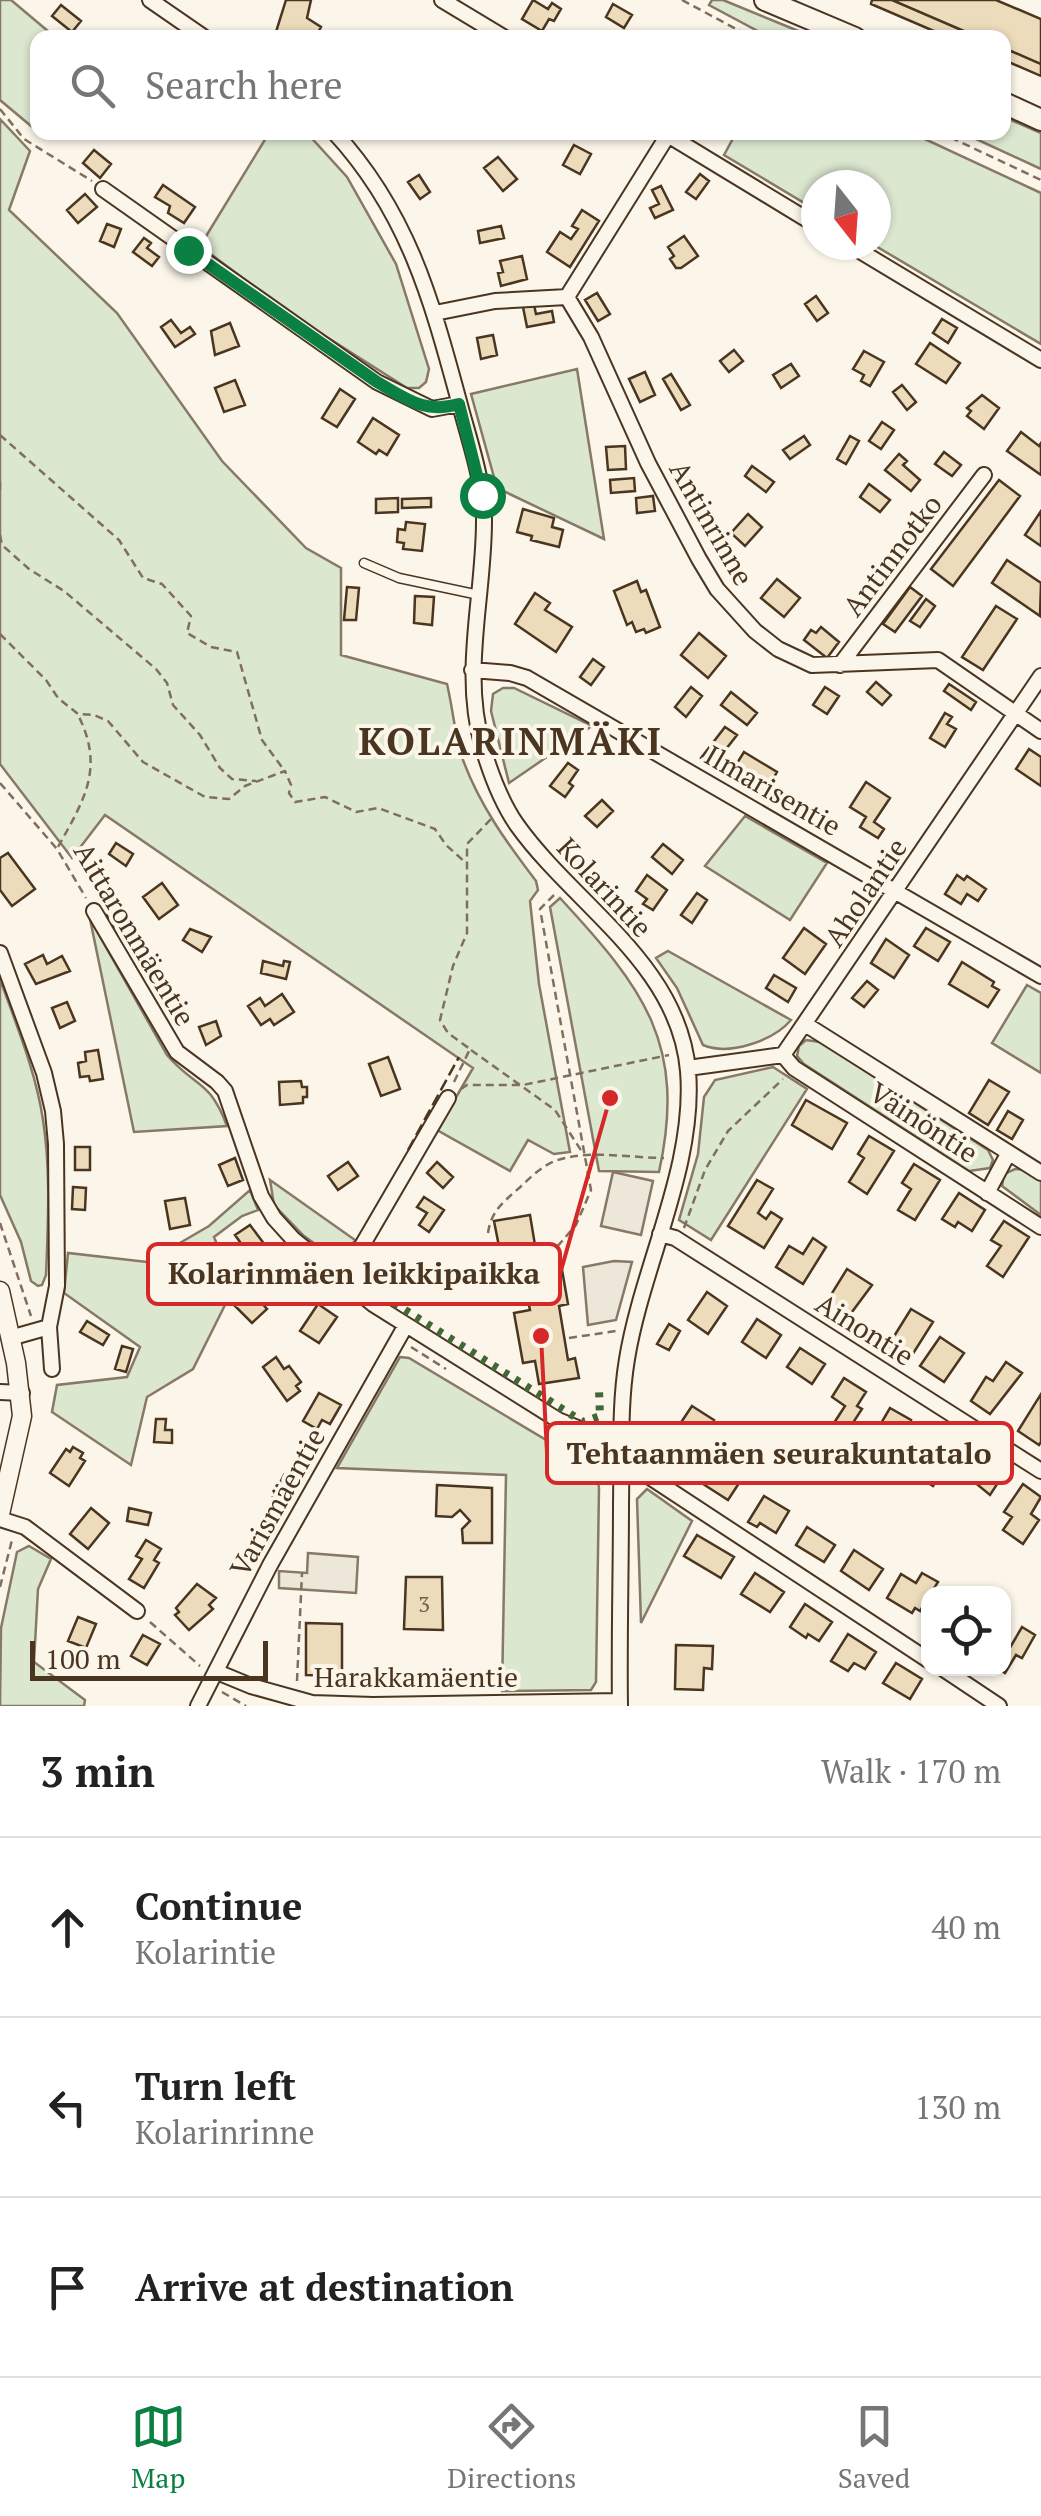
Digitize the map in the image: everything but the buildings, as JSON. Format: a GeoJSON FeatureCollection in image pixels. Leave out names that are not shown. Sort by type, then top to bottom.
{"type":"FeatureCollection","features":[{"type":"Feature","properties":{"kind":"main road"},"geometry":{"type":"LineString","coordinates":[[765,0],[835,30]]}},
{"type":"Feature","properties":{"kind":"main road"},"geometry":{"type":"LineString","coordinates":[[1011,106],[1041,120]]}},
{"type":"Feature","properties":{"kind":"street"},"geometry":{"type":"LineString","coordinates":[[150,0],[193,30]]}},
{"type":"Feature","properties":{"kind":"street"},"geometry":{"type":"LineString","coordinates":[[442,0],[492,30]]}},
{"type":"Feature","properties":{"kind":"street","name":"Kolarintie"},"geometry":{"type":"LineString","coordinates":[[340,140],[389,205],[416,258],[435,313],[482,495],[484,540],[472,670],[476,720],[493,777],[506,806],[536,850],[628,946],[658,984],[688,1068],[681,1156],[628,1356],[622,1396],[620,1704]]}},
{"type":"Feature","properties":{"kind":"street"},"geometry":{"type":"LineString","coordinates":[[435,313],[495,300],[567,297],[662,140]]}},
{"type":"Feature","properties":{"kind":"street"},"geometry":{"type":"LineString","coordinates":[[676,140],[801,216]]}},
{"type":"Feature","properties":{"kind":"street"},"geometry":{"type":"LineString","coordinates":[[103,188],[377,382],[432,409],[459,404]]}},
{"type":"Feature","properties":{"kind":"street"},"geometry":{"type":"LineString","coordinates":[[875,260],[1041,360]]}},
{"type":"Feature","properties":{"kind":"street","name":"Antinrinne"},"geometry":{"type":"LineString","coordinates":[[567,297],[591,337],[648,463],[717,589],[736,612],[778,649],[812,665],[931,658],[1041,731]]}},
{"type":"Feature","properties":{"kind":"street","name":"Antinnotko"},"geometry":{"type":"LineString","coordinates":[[840,665],[984,475]]}},
{"type":"Feature","properties":{"kind":"street","name":"Ilmarisentie"},"geometry":{"type":"LineString","coordinates":[[472,670],[528,678],[1041,976]]}},
{"type":"Feature","properties":{"kind":"street","name":"Aholantie"},"geometry":{"type":"LineString","coordinates":[[783,1054],[1041,676]]}},
{"type":"Feature","properties":{"kind":"street","name":"Aittaronmäentie"},"geometry":{"type":"LineString","coordinates":[[94,911],[177,1052],[224,1091],[256,1182],[274,1218],[293,1239],[406,1325],[558,1420],[595,1435],[622,1438]]}},
{"type":"Feature","properties":{"kind":"street"},"geometry":{"type":"LineString","coordinates":[[0,953],[33,1038],[53,1111],[57,1286],[41,1326],[52,1369]]}},
{"type":"Feature","properties":{"kind":"street","name":"Väinöntie"},"geometry":{"type":"LineString","coordinates":[[805,1024],[1041,1173]]}},
{"type":"Feature","properties":{"kind":"street"},"geometry":{"type":"LineString","coordinates":[[688,1068],[783,1054]]}},
{"type":"Feature","properties":{"kind":"street","name":"Väinöntie"},"geometry":{"type":"LineString","coordinates":[[783,1054],[794,1068],[1041,1227]]}},
{"type":"Feature","properties":{"kind":"street"},"geometry":{"type":"LineString","coordinates":[[342,1280],[448,1098]]}},
{"type":"Feature","properties":{"kind":"street"},"geometry":{"type":"LineString","coordinates":[[987,1192],[1008,1154]]}},
{"type":"Feature","properties":{"kind":"street","name":"Ainontie"},"geometry":{"type":"LineString","coordinates":[[660,1234],[675,1238],[1041,1471]]}},
{"type":"Feature","properties":{"kind":"street"},"geometry":{"type":"LineString","coordinates":[[0,1291],[22,1394],[20,1436],[0,1517],[25,1528],[138,1611]]}},
{"type":"Feature","properties":{"kind":"street","name":"Varismäentie"},"geometry":{"type":"LineString","coordinates":[[198,1706],[270,1565],[406,1325]]}},
{"type":"Feature","properties":{"kind":"street"},"geometry":{"type":"LineString","coordinates":[[10,1338],[41,1326]]}},
{"type":"Feature","properties":{"kind":"street"},"geometry":{"type":"LineString","coordinates":[[0,1392],[22,1394]]}},
{"type":"Feature","properties":{"kind":"street"},"geometry":{"type":"LineString","coordinates":[[621,1467],[636,1468],[921,1655]]}},
{"type":"Feature","properties":{"kind":"street","name":"Harakkamäentie"},"geometry":{"type":"LineString","coordinates":[[217,1672],[294,1702],[620,1704]]}},
{"type":"Feature","properties":{"kind":"street"},"geometry":{"type":"LineString","coordinates":[[954,1676],[999,1706]]}},
{"type":"Feature","properties":{"kind":"lane"},"geometry":{"type":"LineString","coordinates":[[364,563],[399,578],[480,595]]}},
{"type":"Feature","properties":{"kind":"path"},"geometry":{"type":"LineString","coordinates":[[682,0],[738,30]]}},
{"type":"Feature","properties":{"kind":"path"},"geometry":{"type":"LineString","coordinates":[[0,109],[24,139],[103,188]]}},
{"type":"Feature","properties":{"kind":"path"},"geometry":{"type":"LineString","coordinates":[[956,140],[1041,180]]}},
{"type":"Feature","properties":{"kind":"path"},"geometry":{"type":"LineString","coordinates":[[0,434],[119,540],[144,578],[162,584],[191,616],[187,633],[212,647],[237,652],[262,740],[285,771],[291,784],[289,792],[296,802],[326,798],[356,812],[378,808],[435,828],[446,845],[466,863]]}},
{"type":"Feature","properties":{"kind":"path"},"geometry":{"type":"LineString","coordinates":[[0,482],[0,492]]}},
{"type":"Feature","properties":{"kind":"path"},"geometry":{"type":"LineString","coordinates":[[1,538],[2,545],[29,569],[64,591],[156,669],[167,684],[174,705],[200,735],[220,768],[232,779],[258,781]]}},
{"type":"Feature","properties":{"kind":"path"},"geometry":{"type":"LineString","coordinates":[[0,634],[46,680],[58,698],[78,714],[90,746],[92,772],[76,816],[56,849]]}},
{"type":"Feature","properties":{"kind":"path"},"geometry":{"type":"LineString","coordinates":[[78,714],[108,721],[143,762],[204,796],[229,799],[258,781],[285,771]]}},
{"type":"Feature","properties":{"kind":"path","name":"Aittaronmäentie"},"geometry":{"type":"LineString","coordinates":[[0,783],[56,849],[94,911]]}},
{"type":"Feature","properties":{"kind":"path"},"geometry":{"type":"LineString","coordinates":[[497,812],[467,844],[467,933],[453,966],[440,1020],[448,1033],[555,1110],[585,1156]]}},
{"type":"Feature","properties":{"kind":"path"},"geometry":{"type":"LineString","coordinates":[[554,1259],[556,1248],[586,1207],[591,1190],[540,909],[559,890]]}},
{"type":"Feature","properties":{"kind":"path"},"geometry":{"type":"LineString","coordinates":[[448,1098],[467,1085],[523,1085],[674,1054],[670,1043]]}},
{"type":"Feature","properties":{"kind":"path"},"geometry":{"type":"LineString","coordinates":[[448,1098],[470,1049]]}},
{"type":"Feature","properties":{"kind":"path"},"geometry":{"type":"LineString","coordinates":[[683,1229],[705,1170],[728,1132],[794,1068]]}},
{"type":"Feature","properties":{"kind":"path"},"geometry":{"type":"LineString","coordinates":[[488,1233],[490,1217],[538,1171],[556,1161],[585,1156],[670,1158]]}},
{"type":"Feature","properties":{"kind":"path"},"geometry":{"type":"LineString","coordinates":[[0,1223],[41,1326]]}},
{"type":"Feature","properties":{"kind":"path"},"geometry":{"type":"LineString","coordinates":[[602,1334],[603,1322]]}},
{"type":"Feature","properties":{"kind":"path"},"geometry":{"type":"LineString","coordinates":[[570,1338],[622,1330],[620,1339]]}},
{"type":"Feature","properties":{"kind":"path"},"geometry":{"type":"LineString","coordinates":[[0,1587],[7,1549],[14,1535]]}},
{"type":"Feature","properties":{"kind":"path"},"geometry":{"type":"LineString","coordinates":[[294,1702],[302,1573]]}},
{"type":"Feature","properties":{"kind":"path"},"geometry":{"type":"LineString","coordinates":[[138,1611],[204,1670],[217,1672]]}},
{"type":"Feature","properties":{"kind":"green space"},"geometry":{"type":"Polygon","coordinates":[[[0,0],[11,0],[47,30],[30,30],[30,125],[0,100],[0,0]]]}},
{"type":"Feature","properties":{"kind":"green space"},"geometry":{"type":"Polygon","coordinates":[[[712,0],[723,0],[796,30],[756,30],[709,5],[712,0]]]}},
{"type":"Feature","properties":{"kind":"green space"},"geometry":{"type":"Polygon","coordinates":[[[0,119],[30,151],[9,210],[117,313],[222,461],[306,548],[341,568],[341,655],[447,684],[458,742],[470,777],[495,824],[536,881],[538,890],[530,901],[539,984],[570,1152],[554,1154],[528,1140],[510,1171],[437,1130],[473,1068],[105,815],[72,858],[0,764],[0,119]]]}},
{"type":"Feature","properties":{"kind":"green space"},"geometry":{"type":"Polygon","coordinates":[[[1011,120],[1041,133],[1041,169],[978,140],[1011,140],[1011,120]]]}},
{"type":"Feature","properties":{"kind":"green space"},"geometry":{"type":"Polygon","coordinates":[[[265,140],[313,140],[347,177],[396,264],[429,369],[426,382],[419,388],[407,388],[292,315],[200,246],[265,140]]]}},
{"type":"Feature","properties":{"kind":"green space"},"geometry":{"type":"Polygon","coordinates":[[[732,140],[927,140],[1041,193],[1041,344],[891,255],[891,170],[801,170],[801,201],[724,155],[732,140]]]}},
{"type":"Feature","properties":{"kind":"green space"},"geometry":{"type":"Polygon","coordinates":[[[577,369],[604,539],[497,488],[471,394],[577,369]]]}},
{"type":"Feature","properties":{"kind":"green space"},"geometry":{"type":"Polygon","coordinates":[[[503,688],[514,688],[592,726],[509,783],[491,711],[493,694],[503,688]]]}},
{"type":"Feature","properties":{"kind":"green space"},"geometry":{"type":"Polygon","coordinates":[[[745,816],[827,863],[790,920],[705,866],[745,816]]]}},
{"type":"Feature","properties":{"kind":"green space"},"geometry":{"type":"Polygon","coordinates":[[[560,898],[615,961],[652,1021],[667,1088],[659,1172],[599,1171],[550,907],[560,898]]]}},
{"type":"Feature","properties":{"kind":"green space"},"geometry":{"type":"Polygon","coordinates":[[[90,919],[167,1055],[214,1099],[227,1126],[134,1132],[90,919]]]}},
{"type":"Feature","properties":{"kind":"green space"},"geometry":{"type":"Polygon","coordinates":[[[668,951],[791,1020],[750,1044],[725,1049],[703,1045],[677,988],[656,958],[668,951]]]}},
{"type":"Feature","properties":{"kind":"green space"},"geometry":{"type":"Polygon","coordinates":[[[0,979],[31,1066],[46,1139],[46,1275],[38,1286],[31,1281],[21,1242],[0,1195],[0,979]]]}},
{"type":"Feature","properties":{"kind":"green space"},"geometry":{"type":"Polygon","coordinates":[[[1027,985],[1041,993],[1041,1073],[992,1043],[1027,985]]]}},
{"type":"Feature","properties":{"kind":"green space"},"geometry":{"type":"Polygon","coordinates":[[[806,1040],[820,1042],[988,1150],[993,1160],[990,1168],[969,1171],[804,1064],[797,1056],[799,1046],[806,1040]]]}},
{"type":"Feature","properties":{"kind":"green space"},"geometry":{"type":"Polygon","coordinates":[[[773,1067],[807,1089],[711,1240],[679,1220],[698,1154],[704,1097],[715,1080],[773,1067]]]}},
{"type":"Feature","properties":{"kind":"green space"},"geometry":{"type":"Polygon","coordinates":[[[1026,1170],[1041,1179],[1041,1215],[1002,1186],[1004,1174],[1026,1170]]]}},
{"type":"Feature","properties":{"kind":"green space"},"geometry":{"type":"Polygon","coordinates":[[[270,1180],[355,1240],[344,1257],[335,1258],[304,1236],[274,1205],[270,1180]]]}},
{"type":"Feature","properties":{"kind":"green space"},"geometry":{"type":"Polygon","coordinates":[[[250,1190],[258,1210],[242,1216],[214,1237],[234,1287],[193,1369],[147,1397],[131,1465],[52,1412],[57,1385],[127,1377],[140,1347],[64,1293],[68,1253],[147,1262],[209,1226],[250,1190]]]}},
{"type":"Feature","properties":{"kind":"green space"},"geometry":{"type":"Polygon","coordinates":[[[400,1357],[409,1358],[588,1465],[597,1475],[596,1682],[591,1690],[502,1691],[506,1475],[337,1468],[400,1357]]]}},
{"type":"Feature","properties":{"kind":"green space"},"geometry":{"type":"Polygon","coordinates":[[[647,1489],[692,1521],[641,1623],[637,1499],[647,1489]]]}},
{"type":"Feature","properties":{"kind":"green space"},"geometry":{"type":"Polygon","coordinates":[[[29,1546],[51,1559],[38,1589],[34,1662],[85,1700],[84,1706],[0,1706],[1,1628],[17,1552],[29,1546]]]}},
{"type":"Feature","properties":{"kind":"shaded area"},"geometry":{"type":"Polygon","coordinates":[[[613,1172],[653,1181],[641,1235],[601,1226],[613,1172]]]}},
{"type":"Feature","properties":{"kind":"shaded area"},"geometry":{"type":"Polygon","coordinates":[[[632,1262],[616,1320],[588,1325],[583,1267],[632,1262]]]}},
{"type":"Feature","properties":{"kind":"shaded area"},"geometry":{"type":"Polygon","coordinates":[[[308,1553],[358,1557],[356,1593],[279,1588],[279,1571],[307,1573],[308,1553]]]}},
{"type":"Feature","properties":{"kind":"hedge"},"geometry":{"type":"LineString","coordinates":[[394,1303],[583,1422],[600,1416],[599,1390]]}},
{"type":"Feature","properties":{"kind":"fence"},"geometry":{"type":"LineString","coordinates":[[408,1150],[459,1057]]}},
{"type":"Feature","properties":{"kind":"place","name":"Kolarinmäen leikkipaikka"},"geometry":{"type":"Point","coordinates":[610,1098]}},
{"type":"Feature","properties":{"kind":"place","name":"Tehtaanmäen seurakuntatalo"},"geometry":{"type":"Point","coordinates":[541,1336]}},
{"type":"Feature","properties":{"kind":"district","name":"KOLARINMÄKI"},"geometry":{"type":"Point","coordinates":[511,741]}},
{"type":"Feature","properties":{"kind":"route"},"geometry":{"type":"LineString","coordinates":[[188,250],[377,382],[432,409],[459,404],[482,495]]}}]}
